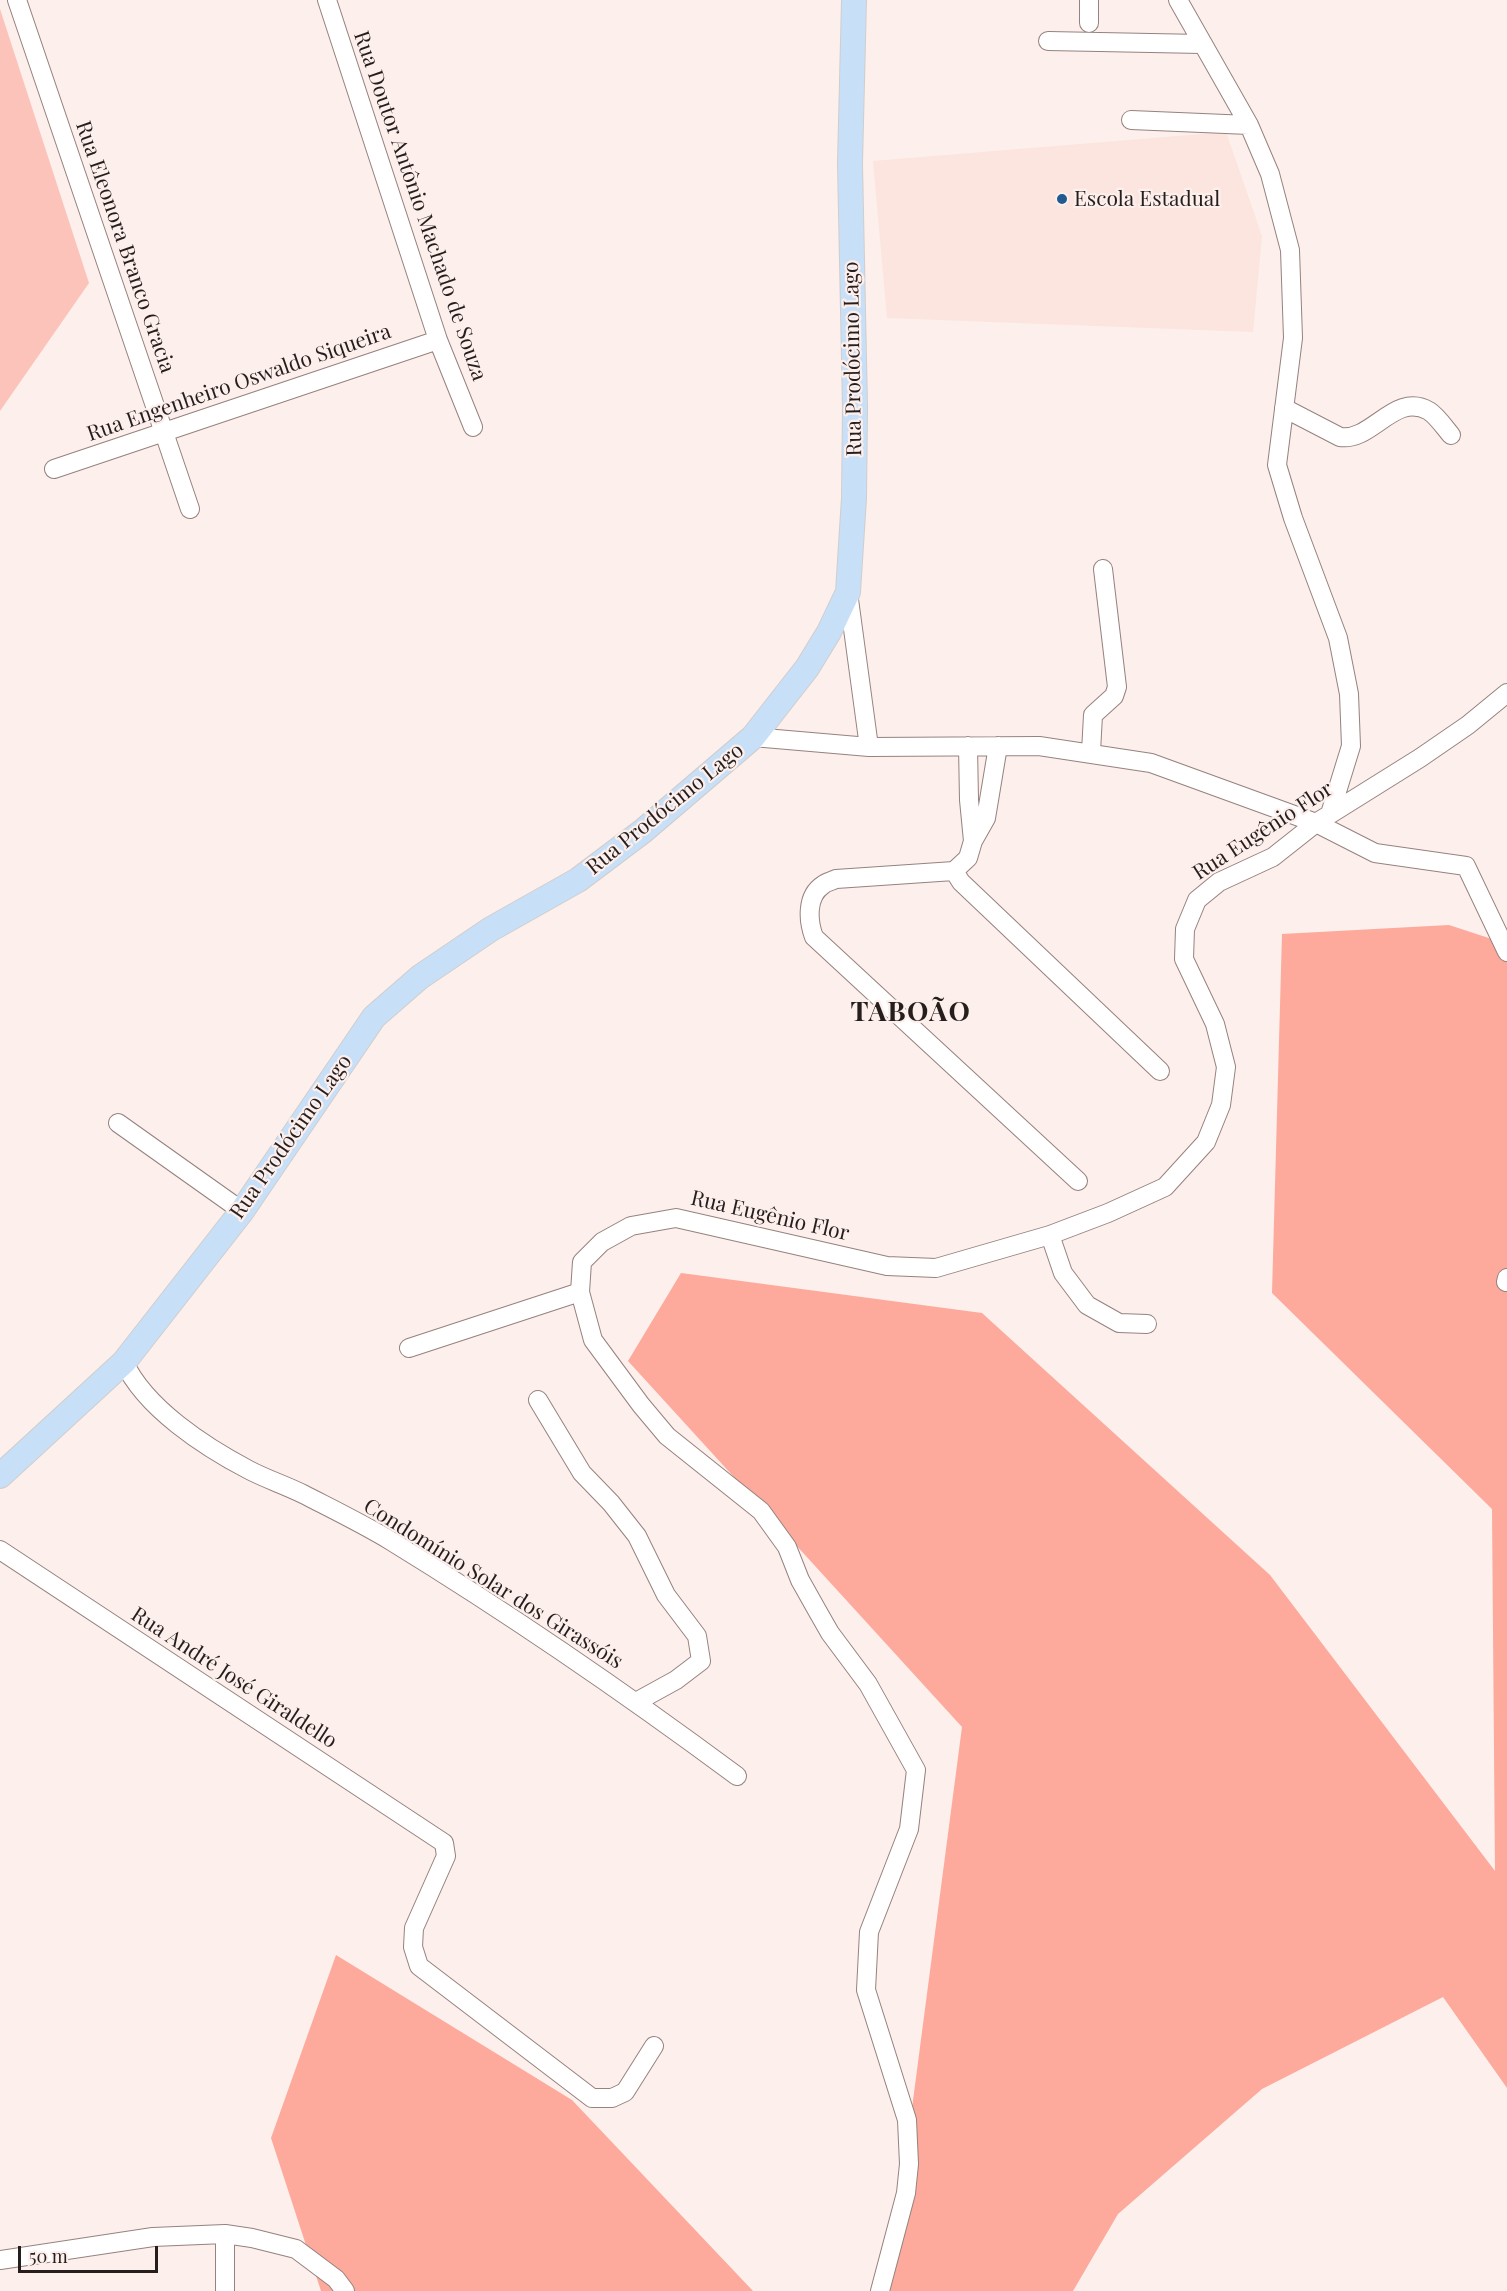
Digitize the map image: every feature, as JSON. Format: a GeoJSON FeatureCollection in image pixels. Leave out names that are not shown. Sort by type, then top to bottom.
{"type":"FeatureCollection","features":[{"type":"Feature","properties":{"kind":"main road","name":"Rua Prodócimo Lago"},"geometry":{"type":"LineString","coordinates":[[0,1476],[124,1362],[242,1211],[374,1017],[420,977],[491,929],[578,880],[643,831],[753,737],[807,668],[829,632],[848,592],[854,498],[855,408],[850,163],[854,0]]}},
{"type":"Feature","properties":{"kind":"street","name":"Rua Eleonora Branco Gracia"},"geometry":{"type":"LineString","coordinates":[[17,0],[190,509]]}},
{"type":"Feature","properties":{"kind":"street","name":"Rua Doutor Antônio Machado de Souza"},"geometry":{"type":"LineString","coordinates":[[327,0],[438,340],[473,427]]}},
{"type":"Feature","properties":{"kind":"street"},"geometry":{"type":"LineString","coordinates":[[1089,0],[1089,23]]}},
{"type":"Feature","properties":{"kind":"street"},"geometry":{"type":"LineString","coordinates":[[1178,0],[1250,125],[1270,174],[1290,250],[1293,338],[1277,465],[1293,518],[1338,638],[1349,694],[1351,746],[1323,819]]}},
{"type":"Feature","properties":{"kind":"street"},"geometry":{"type":"LineString","coordinates":[[1048,41],[1202,45]]}},
{"type":"Feature","properties":{"kind":"street"},"geometry":{"type":"LineString","coordinates":[[1131,120],[1250,125]]}},
{"type":"Feature","properties":{"kind":"street","name":"Rua Engenheiro Oswaldo Siqueira"},"geometry":{"type":"LineString","coordinates":[[54,469],[164,430],[438,340]]}},
{"type":"Feature","properties":{"kind":"street"},"geometry":{"type":"LineString","coordinates":[[1284,408],[1340,437],[1350,439],[1397,410],[1416,407],[1430,411],[1451,435]]}},
{"type":"Feature","properties":{"kind":"street"},"geometry":{"type":"LineString","coordinates":[[1091,752],[1093,715],[1114,696],[1117,687],[1103,569]]}},
{"type":"Feature","properties":{"kind":"street"},"geometry":{"type":"LineString","coordinates":[[848,592],[869,747]]}},
{"type":"Feature","properties":{"kind":"street","name":"Rua Eugênio Flor"},"geometry":{"type":"LineString","coordinates":[[880,2291],[906,2193],[909,2164],[907,2120],[866,1990],[869,1932],[909,1829],[915,1770],[868,1684],[830,1633],[800,1580],[787,1547],[761,1511],[667,1436],[593,1340],[580,1292],[582,1262],[602,1242],[631,1226],[676,1218],[888,1266],[936,1268],[1050,1235],[1108,1213],[1165,1187],[1206,1142],[1221,1105],[1226,1068],[1215,1024],[1184,959],[1185,929],[1197,900],[1219,882],[1273,857],[1323,819],[1468,725],[1507,693]]}},
{"type":"Feature","properties":{"kind":"street"},"geometry":{"type":"LineString","coordinates":[[753,737],[869,747],[1039,746],[1091,752],[1151,763],[1323,819],[1375,853],[1467,866],[1507,952]]}},
{"type":"Feature","properties":{"kind":"street"},"geometry":{"type":"LineString","coordinates":[[968,746],[969,800],[974,841]]}},
{"type":"Feature","properties":{"kind":"street"},"geometry":{"type":"LineString","coordinates":[[998,746],[986,818],[968,858],[954,871],[836,879],[822,885],[811,903],[808,921],[814,937],[1078,1181]]}},
{"type":"Feature","properties":{"kind":"street"},"geometry":{"type":"LineString","coordinates":[[969,800],[988,800]]}},
{"type":"Feature","properties":{"kind":"street"},"geometry":{"type":"LineString","coordinates":[[954,871],[961,882],[1160,1071]]}},
{"type":"Feature","properties":{"kind":"street"},"geometry":{"type":"LineString","coordinates":[[118,1124],[242,1211]]}},
{"type":"Feature","properties":{"kind":"street"},"geometry":{"type":"LineString","coordinates":[[1050,1235],[1063,1273],[1087,1305],[1119,1323],[1147,1324]]}},
{"type":"Feature","properties":{"kind":"street"},"geometry":{"type":"LineString","coordinates":[[409,1348],[580,1292]]}},
{"type":"Feature","properties":{"kind":"street","name":"Condomínio Solar dos Girassóis"},"geometry":{"type":"LineString","coordinates":[[124,1362],[129,1375],[159,1408],[191,1436],[250,1471],[302,1493],[388,1539],[636,1702],[737,1776]]}},
{"type":"Feature","properties":{"kind":"street"},"geometry":{"type":"LineString","coordinates":[[538,1400],[582,1473],[611,1503],[637,1536],[666,1595],[697,1636],[701,1661],[676,1680],[636,1702]]}},
{"type":"Feature","properties":{"kind":"street","name":"Rua André José Giraldello"},"geometry":{"type":"LineString","coordinates":[[0,1551],[444,1843],[446,1856],[414,1928],[413,1947],[419,1966],[592,2098],[612,2098],[626,2092],[654,2046]]}},
{"type":"Feature","properties":{"kind":"street"},"geometry":{"type":"LineString","coordinates":[[225,2234],[225,2291]]}},
{"type":"Feature","properties":{"kind":"street"},"geometry":{"type":"LineString","coordinates":[[0,2260],[153,2237],[225,2234],[296,2249],[336,2279],[345,2291]]}},
{"type":"Feature","properties":{"kind":"shaded area"},"geometry":{"type":"Polygon","coordinates":[[[0,9],[89,283],[0,411],[0,9]]]}},
{"type":"Feature","properties":{"kind":"shaded area","name":"Escola Estadual"},"geometry":{"type":"Polygon","coordinates":[[[1226,132],[1262,236],[1253,332],[887,318],[873,161],[1226,132]]]}},
{"type":"Feature","properties":{"kind":"shaded area"},"geometry":{"type":"Polygon","coordinates":[[[1449,925],[1507,944],[1507,2088],[1443,1997],[1262,2089],[1118,2214],[1073,2291],[888,2291],[962,1727],[628,1361],[681,1273],[982,1313],[1270,1575],[1495,1871],[1492,1509],[1272,1293],[1282,934],[1449,925]]]}},
{"type":"Feature","properties":{"kind":"shaded area"},"geometry":{"type":"Polygon","coordinates":[[[336,1955],[572,2100],[753,2291],[321,2291],[271,2138],[336,1955]]]}},
{"type":"Feature","properties":{"kind":"place","name":"Escola Estadual"},"geometry":{"type":"Point","coordinates":[1062,199]}},
{"type":"Feature","properties":{"kind":"district","name":"TABOÃO"},"geometry":{"type":"Point","coordinates":[911,1013]}}]}
